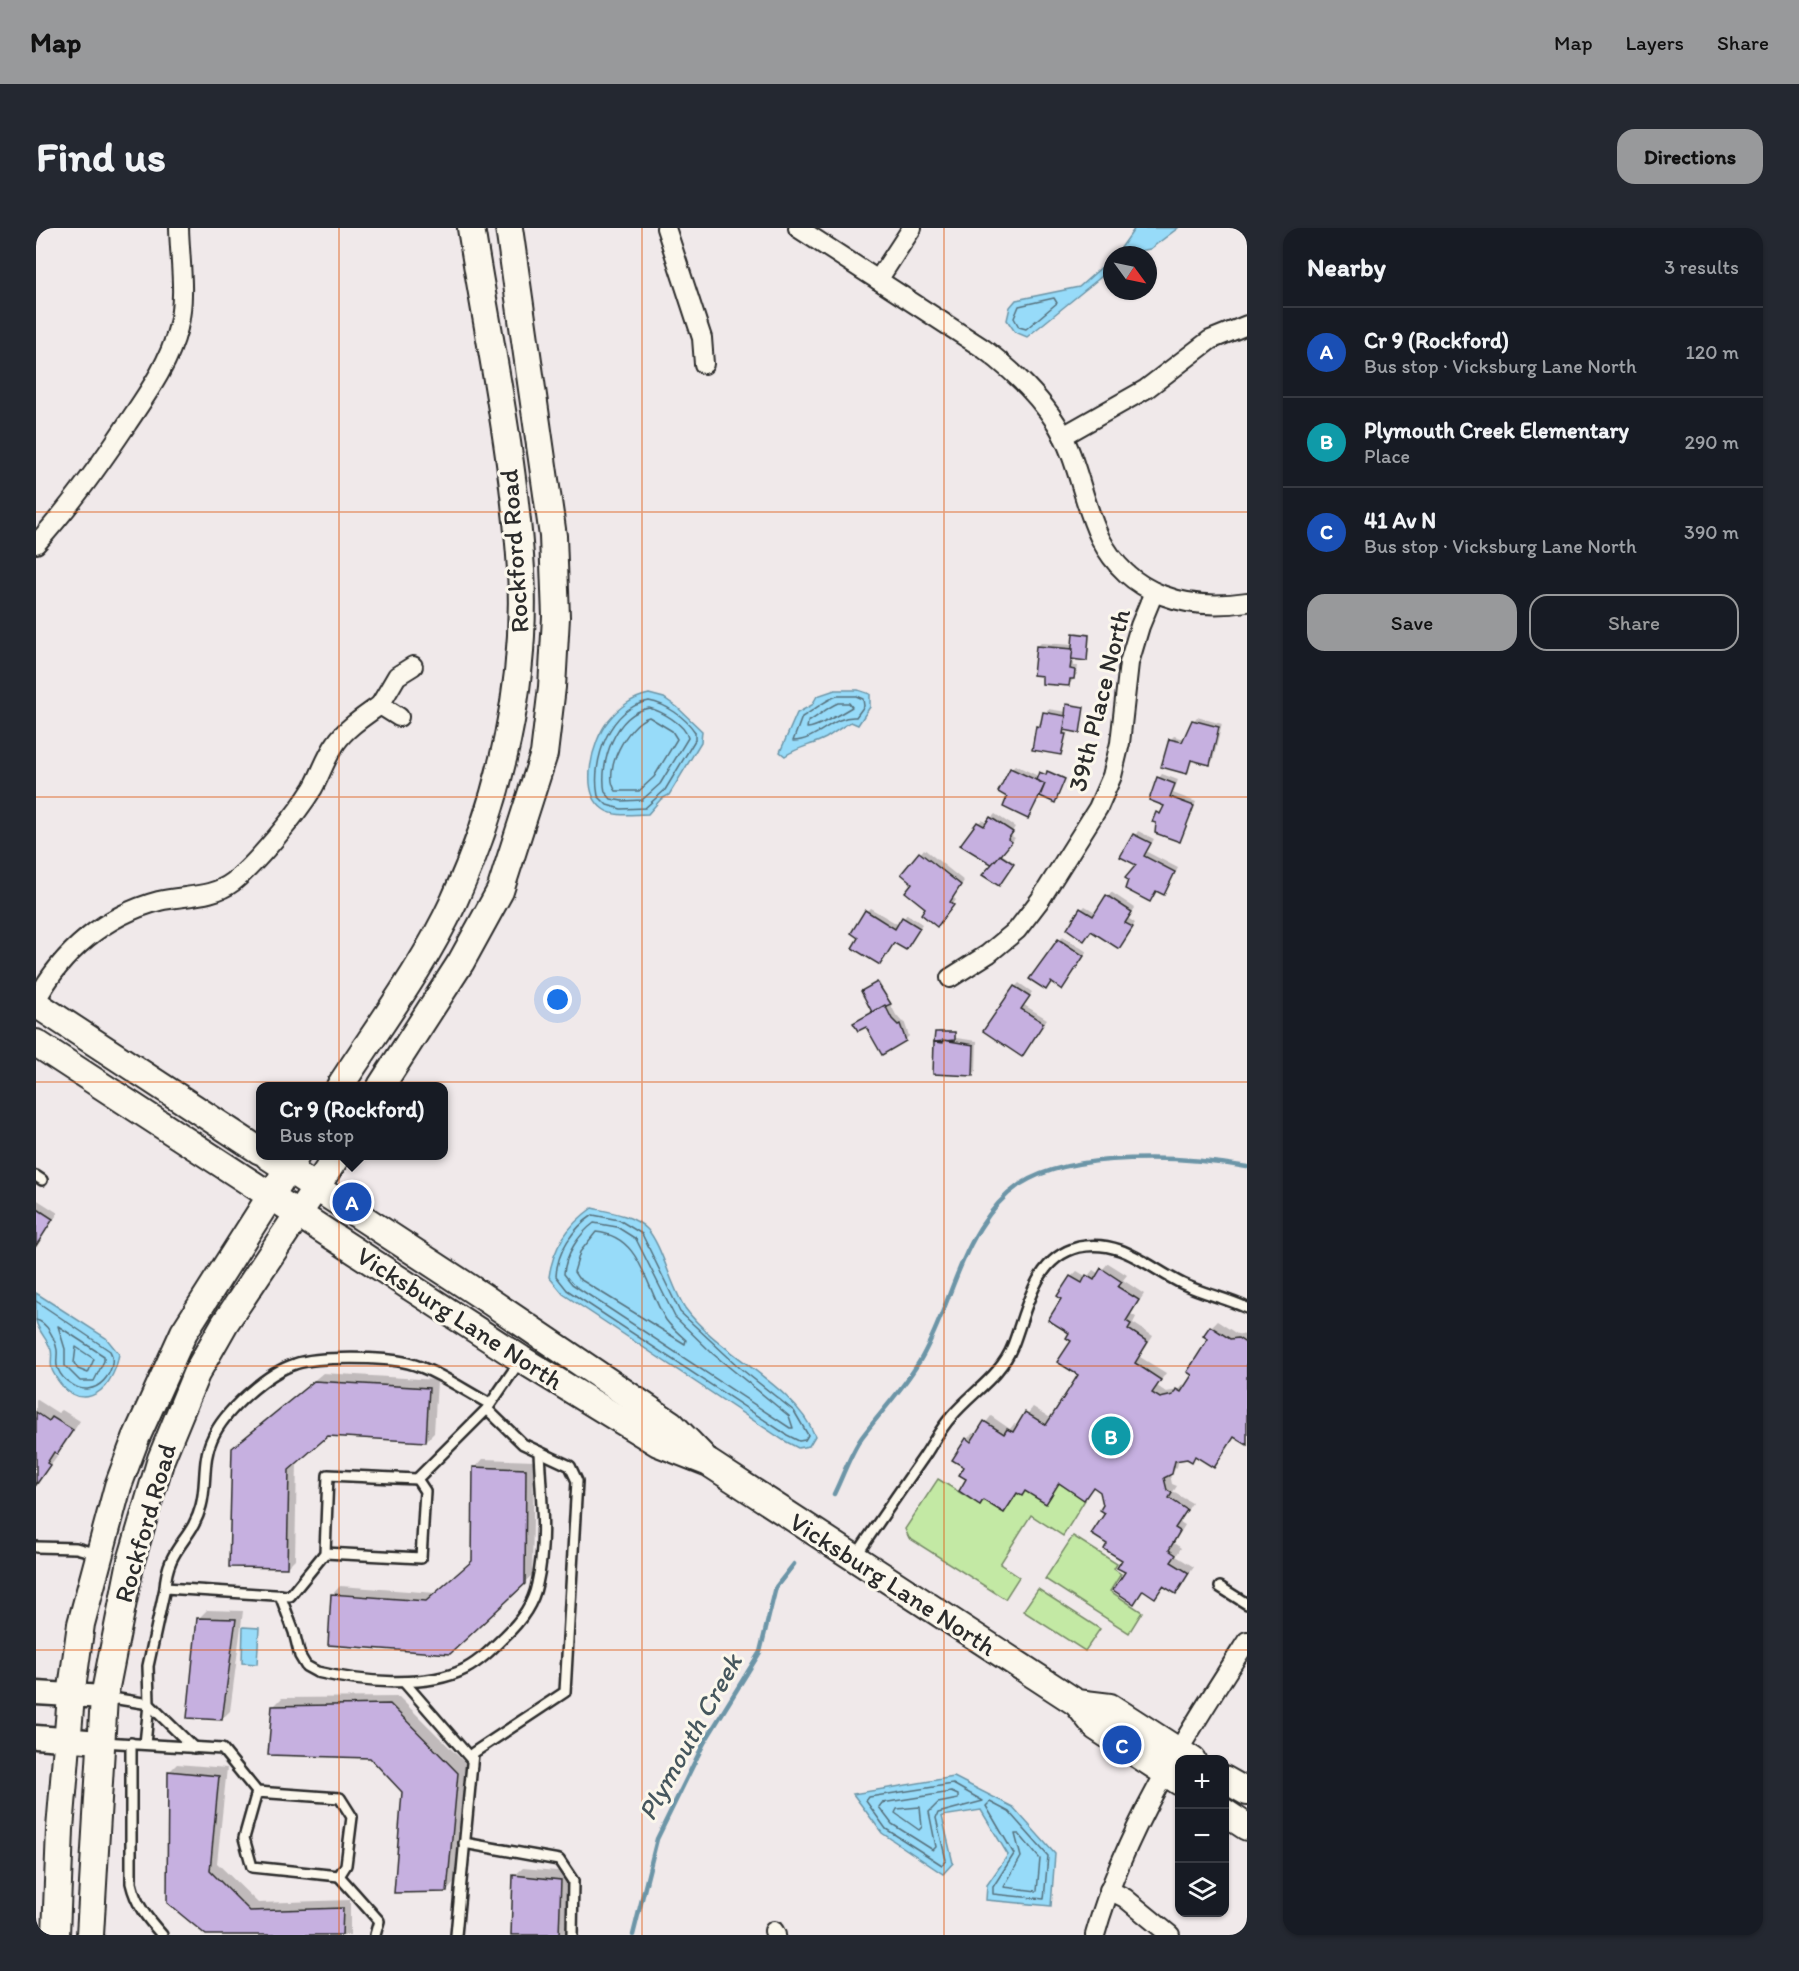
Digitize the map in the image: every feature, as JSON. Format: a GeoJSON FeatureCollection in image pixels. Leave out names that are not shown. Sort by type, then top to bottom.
{"type":"FeatureCollection","features":[{"type":"Feature","properties":{"kind":"main road","name":"Rockford Road"},"geometry":{"type":"LineString","coordinates":[[343,1082],[407,983],[454,902],[483,831],[502,763],[516,695],[520,645],[520,560],[514,497],[471,228]]}},
{"type":"Feature","properties":{"kind":"main road","name":"Rockford Road"},"geometry":{"type":"LineString","coordinates":[[384,1082],[461,962],[500,891],[544,754],[552,687],[556,617],[553,536],[509,228]]}},
{"type":"Feature","properties":{"kind":"main road"},"geometry":{"type":"LineString","coordinates":[[36,1003],[256,1148]]}},
{"type":"Feature","properties":{"kind":"main road","name":"Vicksburg Lane North"},"geometry":{"type":"LineString","coordinates":[[36,1042],[521,1359],[658,1443],[709,1464],[1077,1703],[1110,1707],[1175,1763]]}},
{"type":"Feature","properties":{"kind":"main road","name":"Rockford Road"},"geometry":{"type":"LineString","coordinates":[[56,1935],[71,1696],[81,1624],[98,1554],[136,1438],[184,1332],[270,1196],[283,1160]]}},
{"type":"Feature","properties":{"kind":"main road","name":"Vicksburg Lane North"},"geometry":{"type":"LineString","coordinates":[[283,1160],[317,1187],[671,1424],[709,1464]]}},
{"type":"Feature","properties":{"kind":"main road","name":"Rockford Road"},"geometry":{"type":"LineString","coordinates":[[90,1935],[104,1697],[131,1561],[161,1459],[196,1374],[213,1343],[334,1160]]}},
{"type":"Feature","properties":{"kind":"main road"},"geometry":{"type":"LineString","coordinates":[[1229,1782],[1247,1792]]}},
{"type":"Feature","properties":{"kind":"main road"},"geometry":{"type":"LineString","coordinates":[[1229,1815],[1247,1827]]}},
{"type":"Feature","properties":{"kind":"street"},"geometry":{"type":"LineString","coordinates":[[36,544],[70,507],[168,358],[178,328],[182,298],[179,228]]}},
{"type":"Feature","properties":{"kind":"street"},"geometry":{"type":"LineString","coordinates":[[666,228],[702,338],[705,364]]}},
{"type":"Feature","properties":{"kind":"street"},"geometry":{"type":"LineString","coordinates":[[798,228],[984,349],[1011,370],[1036,395],[1072,454],[1100,538],[1116,562],[1154,592],[1189,604],[1218,606],[1247,602]]}},
{"type":"Feature","properties":{"kind":"street"},"geometry":{"type":"LineString","coordinates":[[878,280],[912,228]]}},
{"type":"Feature","properties":{"kind":"street"},"geometry":{"type":"LineString","coordinates":[[1063,436],[1146,389],[1210,340],[1247,325]]}},
{"type":"Feature","properties":{"kind":"street","name":"39th Place North"},"geometry":{"type":"LineString","coordinates":[[950,978],[988,954],[1017,930],[1052,882],[1098,808],[1112,776],[1120,743],[1129,663],[1140,626],[1154,592]]}},
{"type":"Feature","properties":{"kind":"street"},"geometry":{"type":"LineString","coordinates":[[36,1003],[47,981],[95,930],[126,913],[160,901],[214,892],[233,882],[296,813],[336,742],[380,705],[397,676],[413,666]]}},
{"type":"Feature","properties":{"kind":"street"},"geometry":{"type":"LineString","coordinates":[[380,705],[399,717]]}},
{"type":"Feature","properties":{"kind":"street"},"geometry":{"type":"LineString","coordinates":[[1184,1755],[1247,1641]]}},
{"type":"Feature","properties":{"kind":"street"},"geometry":{"type":"LineString","coordinates":[[36,1693],[104,1697]]}},
{"type":"Feature","properties":{"kind":"street"},"geometry":{"type":"LineString","coordinates":[[36,1737],[100,1742]]}},
{"type":"Feature","properties":{"kind":"street"},"geometry":{"type":"LineString","coordinates":[[1095,1935],[1117,1868],[1175,1771]]}},
{"type":"Feature","properties":{"kind":"street"},"geometry":{"type":"LineString","coordinates":[[1109,1890],[1125,1898],[1170,1935]]}},
{"type":"Feature","properties":{"kind":"lane"},"geometry":{"type":"LineString","coordinates":[[854,1559],[951,1417],[986,1384],[1002,1365],[1013,1345],[1030,1294],[1042,1274],[1059,1258],[1078,1248],[1114,1246],[1136,1255],[1186,1285],[1225,1297],[1247,1308]]}},
{"type":"Feature","properties":{"kind":"lane"},"geometry":{"type":"LineString","coordinates":[[145,1744],[149,1704],[148,1666],[170,1558],[195,1522],[201,1507],[207,1451],[212,1438],[230,1411],[280,1370],[295,1364],[321,1359],[408,1363],[489,1406],[523,1444],[570,1466],[577,1481],[565,1692],[473,1753],[456,1935]]}},
{"type":"Feature","properties":{"kind":"lane"},"geometry":{"type":"LineString","coordinates":[[165,1588],[290,1596],[324,1553],[328,1475],[417,1479],[489,1406],[521,1359]]}},
{"type":"Feature","properties":{"kind":"lane"},"geometry":{"type":"LineString","coordinates":[[280,1595],[300,1656],[306,1666],[331,1676],[404,1682],[449,1676],[466,1669],[482,1658],[509,1632],[531,1603],[537,1585],[542,1544],[539,1452]]}},
{"type":"Feature","properties":{"kind":"lane"},"geometry":{"type":"LineString","coordinates":[[324,1553],[421,1558],[425,1491],[417,1479]]}},
{"type":"Feature","properties":{"kind":"lane"},"geometry":{"type":"LineString","coordinates":[[36,1546],[76,1548],[98,1554]]}},
{"type":"Feature","properties":{"kind":"lane"},"geometry":{"type":"LineString","coordinates":[[1220,1587],[1247,1604]]}},
{"type":"Feature","properties":{"kind":"lane"},"geometry":{"type":"LineString","coordinates":[[404,1682],[471,1760]]}},
{"type":"Feature","properties":{"kind":"lane"},"geometry":{"type":"LineString","coordinates":[[104,1697],[149,1704],[194,1749]]}},
{"type":"Feature","properties":{"kind":"lane"},"geometry":{"type":"LineString","coordinates":[[100,1742],[222,1749],[257,1792],[340,1798],[352,1817],[346,1865],[339,1876]]}},
{"type":"Feature","properties":{"kind":"lane"},"geometry":{"type":"LineString","coordinates":[[131,1743],[131,1883],[134,1898],[162,1935]]}},
{"type":"Feature","properties":{"kind":"lane"},"geometry":{"type":"LineString","coordinates":[[257,1792],[244,1838],[252,1867],[339,1876],[379,1921],[375,1935]]}},
{"type":"Feature","properties":{"kind":"lane"},"geometry":{"type":"LineString","coordinates":[[464,1843],[559,1860],[573,1881],[572,1935]]}},
{"type":"Feature","properties":{"kind":"green space"},"geometry":{"type":"Polygon","coordinates":[[[938,1479],[980,1505],[983,1500],[1004,1513],[1017,1493],[1059,1483],[1085,1500],[1063,1536],[1031,1515],[1000,1564],[1019,1577],[1005,1599],[909,1538],[905,1529],[938,1479]]]}},
{"type":"Feature","properties":{"kind":"green space"},"geometry":{"type":"Polygon","coordinates":[[[1073,1536],[1117,1564],[1114,1569],[1121,1574],[1110,1591],[1142,1612],[1129,1633],[1045,1579],[1073,1536]]]}},
{"type":"Feature","properties":{"kind":"green space"},"geometry":{"type":"Polygon","coordinates":[[[1038,1589],[1100,1629],[1085,1651],[1023,1611],[1038,1589]]]}},
{"type":"Feature","properties":{"kind":"water"},"geometry":{"type":"Polygon","coordinates":[[[1135,228],[1178,228],[1154,246],[1122,246],[1135,228]]]}},
{"type":"Feature","properties":{"kind":"water"},"geometry":{"type":"Polygon","coordinates":[[[1103,266],[1103,275],[1027,337],[1015,332],[1007,320],[1010,307],[1016,300],[1079,287],[1103,266]]]}},
{"type":"Feature","properties":{"kind":"water"},"geometry":{"type":"Polygon","coordinates":[[[835,690],[858,690],[870,694],[870,707],[858,725],[851,722],[826,738],[785,756],[780,752],[797,713],[812,705],[817,696],[835,690]]]}},
{"type":"Feature","properties":{"kind":"water"},"geometry":{"type":"Polygon","coordinates":[[[649,694],[664,698],[677,707],[702,731],[701,742],[669,795],[661,799],[648,814],[613,814],[603,809],[591,791],[590,766],[593,753],[602,730],[612,716],[632,700],[649,694]]]}},
{"type":"Feature","properties":{"kind":"water"},"geometry":{"type":"Polygon","coordinates":[[[592,1208],[628,1217],[647,1229],[657,1245],[685,1308],[716,1340],[791,1401],[805,1418],[815,1436],[809,1446],[798,1448],[783,1440],[563,1294],[549,1277],[554,1256],[569,1230],[592,1208]]]}},
{"type":"Feature","properties":{"kind":"water"},"geometry":{"type":"Polygon","coordinates":[[[36,1293],[106,1338],[119,1354],[109,1381],[92,1396],[82,1397],[72,1394],[62,1386],[52,1369],[51,1350],[36,1321],[36,1293]]]}},
{"type":"Feature","properties":{"kind":"water"},"geometry":{"type":"Polygon","coordinates":[[[243,1627],[259,1628],[257,1664],[242,1663],[243,1627]]]}},
{"type":"Feature","properties":{"kind":"water"},"geometry":{"type":"Polygon","coordinates":[[[954,1777],[1013,1807],[1055,1854],[1051,1906],[986,1900],[987,1885],[1008,1855],[981,1810],[942,1816],[953,1863],[943,1874],[882,1833],[853,1794],[954,1777]]]}},
{"type":"Feature","properties":{"kind":"building"},"geometry":{"type":"Polygon","coordinates":[[[1073,633],[1089,635],[1087,661],[1071,659],[1073,633]]]}},
{"type":"Feature","properties":{"kind":"building"},"geometry":{"type":"Polygon","coordinates":[[[1036,646],[1073,649],[1070,669],[1075,670],[1074,679],[1070,679],[1069,686],[1042,684],[1042,676],[1033,675],[1036,646]]]}},
{"type":"Feature","properties":{"kind":"building"},"geometry":{"type":"Polygon","coordinates":[[[1066,704],[1084,707],[1080,733],[1064,730],[1066,704]]]}},
{"type":"Feature","properties":{"kind":"building"},"geometry":{"type":"Polygon","coordinates":[[[1043,712],[1066,716],[1063,734],[1066,734],[1061,755],[1032,750],[1036,726],[1040,727],[1043,712]]]}},
{"type":"Feature","properties":{"kind":"building"},"geometry":{"type":"Polygon","coordinates":[[[1192,720],[1219,727],[1210,765],[1191,760],[1187,774],[1161,767],[1169,739],[1182,742],[1192,720]]]}},
{"type":"Feature","properties":{"kind":"building"},"geometry":{"type":"Polygon","coordinates":[[[1010,768],[1045,784],[1028,819],[1003,807],[1007,797],[998,792],[1010,768]]]}},
{"type":"Feature","properties":{"kind":"building"},"geometry":{"type":"Polygon","coordinates":[[[1047,771],[1065,779],[1055,803],[1040,796],[1045,784],[1036,780],[1039,772],[1046,775],[1047,771]]]}},
{"type":"Feature","properties":{"kind":"building"},"geometry":{"type":"Polygon","coordinates":[[[1157,777],[1175,784],[1170,797],[1194,806],[1180,842],[1155,833],[1156,823],[1152,822],[1156,812],[1160,814],[1164,806],[1149,800],[1157,777]]]}},
{"type":"Feature","properties":{"kind":"building"},"geometry":{"type":"Polygon","coordinates":[[[990,817],[1013,832],[1008,839],[1012,842],[993,865],[960,845],[977,822],[984,826],[990,817]]]}},
{"type":"Feature","properties":{"kind":"building"},"geometry":{"type":"Polygon","coordinates":[[[1133,834],[1151,843],[1144,856],[1175,872],[1164,895],[1156,891],[1150,902],[1125,889],[1128,880],[1125,878],[1136,865],[1120,857],[1133,834]]]}},
{"type":"Feature","properties":{"kind":"building"},"geometry":{"type":"Polygon","coordinates":[[[919,852],[961,885],[950,902],[954,905],[937,927],[921,914],[925,908],[905,892],[912,883],[901,874],[919,852]]]}},
{"type":"Feature","properties":{"kind":"building"},"geometry":{"type":"Polygon","coordinates":[[[1000,855],[1014,864],[999,886],[982,875],[1000,855]]]}},
{"type":"Feature","properties":{"kind":"building"},"geometry":{"type":"Polygon","coordinates":[[[1106,895],[1132,912],[1125,923],[1133,927],[1119,949],[1091,931],[1084,941],[1067,929],[1080,908],[1093,916],[1106,895]]]}},
{"type":"Feature","properties":{"kind":"building"},"geometry":{"type":"Polygon","coordinates":[[[865,910],[895,929],[902,917],[920,928],[906,950],[894,943],[880,965],[852,948],[858,938],[851,933],[865,910]]]}},
{"type":"Feature","properties":{"kind":"building"},"geometry":{"type":"Polygon","coordinates":[[[1058,939],[1084,956],[1062,990],[1051,982],[1046,990],[1029,979],[1058,939]]]}},
{"type":"Feature","properties":{"kind":"building"},"geometry":{"type":"Polygon","coordinates":[[[877,982],[891,1004],[872,1012],[861,991],[877,982]]]}},
{"type":"Feature","properties":{"kind":"building"},"geometry":{"type":"Polygon","coordinates":[[[1014,986],[1030,996],[1021,1009],[1044,1023],[1022,1057],[983,1031],[1014,986]]]}},
{"type":"Feature","properties":{"kind":"building"},"geometry":{"type":"Polygon","coordinates":[[[885,1005],[892,1019],[898,1025],[900,1024],[906,1041],[882,1055],[866,1027],[858,1031],[853,1023],[885,1005]]]}},
{"type":"Feature","properties":{"kind":"building"},"geometry":{"type":"Polygon","coordinates":[[[935,1032],[955,1032],[955,1040],[934,1042],[935,1032]]]}},
{"type":"Feature","properties":{"kind":"building"},"geometry":{"type":"Polygon","coordinates":[[[943,1040],[974,1045],[973,1076],[933,1074],[934,1042],[943,1043],[943,1040]]]}},
{"type":"Feature","properties":{"kind":"building"},"geometry":{"type":"Polygon","coordinates":[[[36,1208],[53,1219],[36,1246],[36,1208]]]}},
{"type":"Feature","properties":{"kind":"building"},"geometry":{"type":"Polygon","coordinates":[[[1101,1268],[1122,1282],[1118,1287],[1139,1300],[1126,1321],[1131,1324],[1128,1329],[1148,1342],[1135,1363],[1161,1380],[1152,1393],[1160,1398],[1173,1395],[1176,1389],[1181,1392],[1192,1375],[1187,1372],[1208,1339],[1203,1336],[1210,1326],[1230,1339],[1238,1338],[1247,1344],[1247,1445],[1234,1437],[1214,1468],[1195,1456],[1192,1462],[1187,1459],[1175,1461],[1172,1474],[1164,1478],[1167,1490],[1172,1493],[1169,1498],[1187,1510],[1175,1528],[1180,1531],[1169,1550],[1176,1555],[1171,1562],[1189,1573],[1176,1594],[1163,1586],[1155,1598],[1143,1590],[1134,1604],[1113,1590],[1125,1572],[1117,1568],[1122,1560],[1104,1549],[1107,1544],[1091,1534],[1105,1513],[1100,1510],[1103,1505],[1100,1492],[1093,1487],[1084,1500],[1059,1483],[1046,1504],[1025,1491],[1022,1496],[1017,1493],[1004,1513],[983,1500],[980,1505],[959,1491],[966,1479],[959,1475],[964,1467],[952,1460],[966,1438],[971,1442],[984,1421],[1004,1434],[1007,1429],[1013,1432],[1025,1412],[1046,1425],[1078,1375],[1057,1362],[1071,1341],[1066,1338],[1069,1333],[1048,1320],[1061,1299],[1057,1296],[1070,1276],[1082,1283],[1086,1275],[1094,1280],[1101,1268]]]}},
{"type":"Feature","properties":{"kind":"building"},"geometry":{"type":"Polygon","coordinates":[[[314,1381],[429,1388],[426,1442],[328,1436],[289,1470],[287,1568],[229,1567],[232,1448],[314,1381]]]}},
{"type":"Feature","properties":{"kind":"building"},"geometry":{"type":"Polygon","coordinates":[[[36,1412],[49,1421],[52,1417],[73,1430],[57,1454],[54,1452],[47,1463],[50,1465],[36,1485],[36,1412]]]}},
{"type":"Feature","properties":{"kind":"building"},"geometry":{"type":"Polygon","coordinates":[[[473,1467],[526,1469],[525,1584],[450,1654],[328,1645],[331,1594],[426,1601],[472,1561],[473,1467]]]}},
{"type":"Feature","properties":{"kind":"building"},"geometry":{"type":"Polygon","coordinates":[[[197,1618],[236,1619],[222,1720],[187,1718],[197,1618]]]}},
{"type":"Feature","properties":{"kind":"building"},"geometry":{"type":"Polygon","coordinates":[[[390,1704],[458,1773],[447,1892],[394,1893],[402,1792],[370,1758],[268,1755],[272,1706],[390,1704]]]}},
{"type":"Feature","properties":{"kind":"building"},"geometry":{"type":"Polygon","coordinates":[[[168,1771],[219,1776],[210,1871],[250,1911],[343,1908],[342,1935],[206,1935],[167,1903],[168,1771]]]}},
{"type":"Feature","properties":{"kind":"building"},"geometry":{"type":"Polygon","coordinates":[[[513,1875],[561,1880],[559,1935],[511,1935],[513,1875]]]}},
{"type":"Feature","properties":{"kind":"waterway","name":"Plymouth Creek"},"geometry":{"type":"LineString","coordinates":[[834,1494],[858,1444],[909,1378],[922,1357],[971,1243],[988,1216],[1013,1189],[1042,1174],[1099,1161],[1194,1160],[1247,1167]]}},
{"type":"Feature","properties":{"kind":"waterway","name":"Plymouth Creek"},"geometry":{"type":"LineString","coordinates":[[633,1935],[657,1839],[704,1743],[760,1652],[776,1587],[794,1564]]}},
{"type":"Feature","properties":{"kind":"place","name":"Cr 9 (Rockford)"},"geometry":{"type":"Point","coordinates":[352,1202]}},
{"type":"Feature","properties":{"kind":"place","name":"Plymouth Creek Elementary"},"geometry":{"type":"Point","coordinates":[1111,1436]}},
{"type":"Feature","properties":{"kind":"place","name":"41 Av N"},"geometry":{"type":"Point","coordinates":[1122,1745]}}]}
